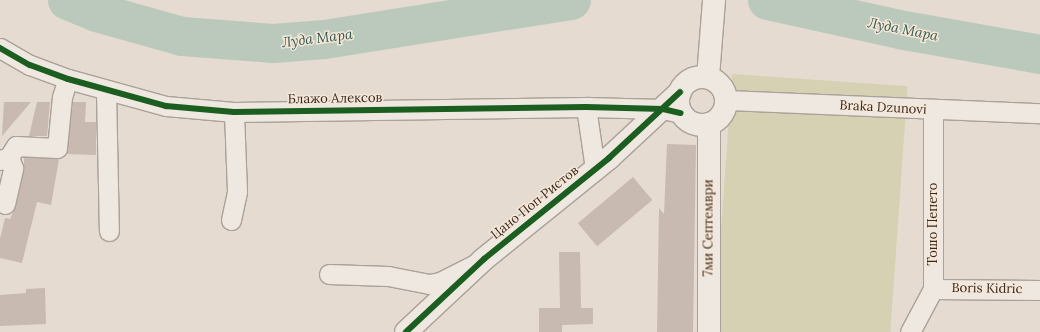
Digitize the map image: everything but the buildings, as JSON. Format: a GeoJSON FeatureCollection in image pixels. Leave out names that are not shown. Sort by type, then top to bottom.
{"type":"FeatureCollection","features":[{"type":"Feature","properties":{"kind":"street"},"geometry":{"type":"LineString","coordinates":[[708,77],[713,31],[714,0]]}},
{"type":"Feature","properties":{"kind":"street","name":"Блажо Алексов"},"geometry":{"type":"LineString","coordinates":[[0,48],[30,65],[106,91],[166,106],[234,112],[674,105]]}},
{"type":"Feature","properties":{"kind":"street"},"geometry":{"type":"LineString","coordinates":[[698,77],[708,77],[721,87],[726,100],[721,115],[709,124],[698,125],[688,121],[674,105],[686,83],[698,77]]}},
{"type":"Feature","properties":{"kind":"street"},"geometry":{"type":"LineString","coordinates":[[5,204],[13,168],[5,159],[16,146],[57,148],[62,97],[68,79]]}},
{"type":"Feature","properties":{"kind":"street"},"geometry":{"type":"LineString","coordinates":[[106,91],[109,232]]}},
{"type":"Feature","properties":{"kind":"street","name":"Braka Dzunovi"},"geometry":{"type":"LineString","coordinates":[[726,100],[934,111],[1040,113]]}},
{"type":"Feature","properties":{"kind":"street","name":"Цано Поп Ристов"},"geometry":{"type":"LineString","coordinates":[[406,332],[484,259],[674,105]]}},
{"type":"Feature","properties":{"kind":"street"},"geometry":{"type":"LineString","coordinates":[[586,107],[595,169]]}},
{"type":"Feature","properties":{"kind":"street","name":"Тошо Пепето"},"geometry":{"type":"LineString","coordinates":[[910,332],[933,289],[934,111]]}},
{"type":"Feature","properties":{"kind":"street"},"geometry":{"type":"LineString","coordinates":[[231,220],[237,191],[234,112]]}},
{"type":"Feature","properties":{"kind":"street","name":"7ми Септември"},"geometry":{"type":"LineString","coordinates":[[709,124],[710,332]]}},
{"type":"Feature","properties":{"kind":"street"},"geometry":{"type":"LineString","coordinates":[[329,274],[388,276],[429,284],[440,282],[484,259]]}},
{"type":"Feature","properties":{"kind":"street","name":"Boris Kidric"},"geometry":{"type":"LineString","coordinates":[[933,289],[1040,290]]}},
{"type":"Feature","properties":{"kind":"shaded area"},"geometry":{"type":"Polygon","coordinates":[[[732,74],[908,86],[890,332],[714,331],[732,74]]]}},
{"type":"Feature","properties":{"kind":"waterway","name":"Луда Мара"},"geometry":{"type":"LineString","coordinates":[[67,0],[96,12],[182,36],[273,43],[324,39],[571,0]]}},
{"type":"Feature","properties":{"kind":"waterway","name":"Луда Мара"},"geometry":{"type":"LineString","coordinates":[[767,0],[904,30],[1040,54]]}},
{"type":"Feature","properties":{"kind":"cycle path"},"geometry":{"type":"LineString","coordinates":[[0,48],[30,65],[68,79],[166,106],[234,112],[586,107],[663,109],[681,113]]}},
{"type":"Feature","properties":{"kind":"cycle path"},"geometry":{"type":"LineString","coordinates":[[406,332],[484,259],[609,158],[680,92]]}}]}
